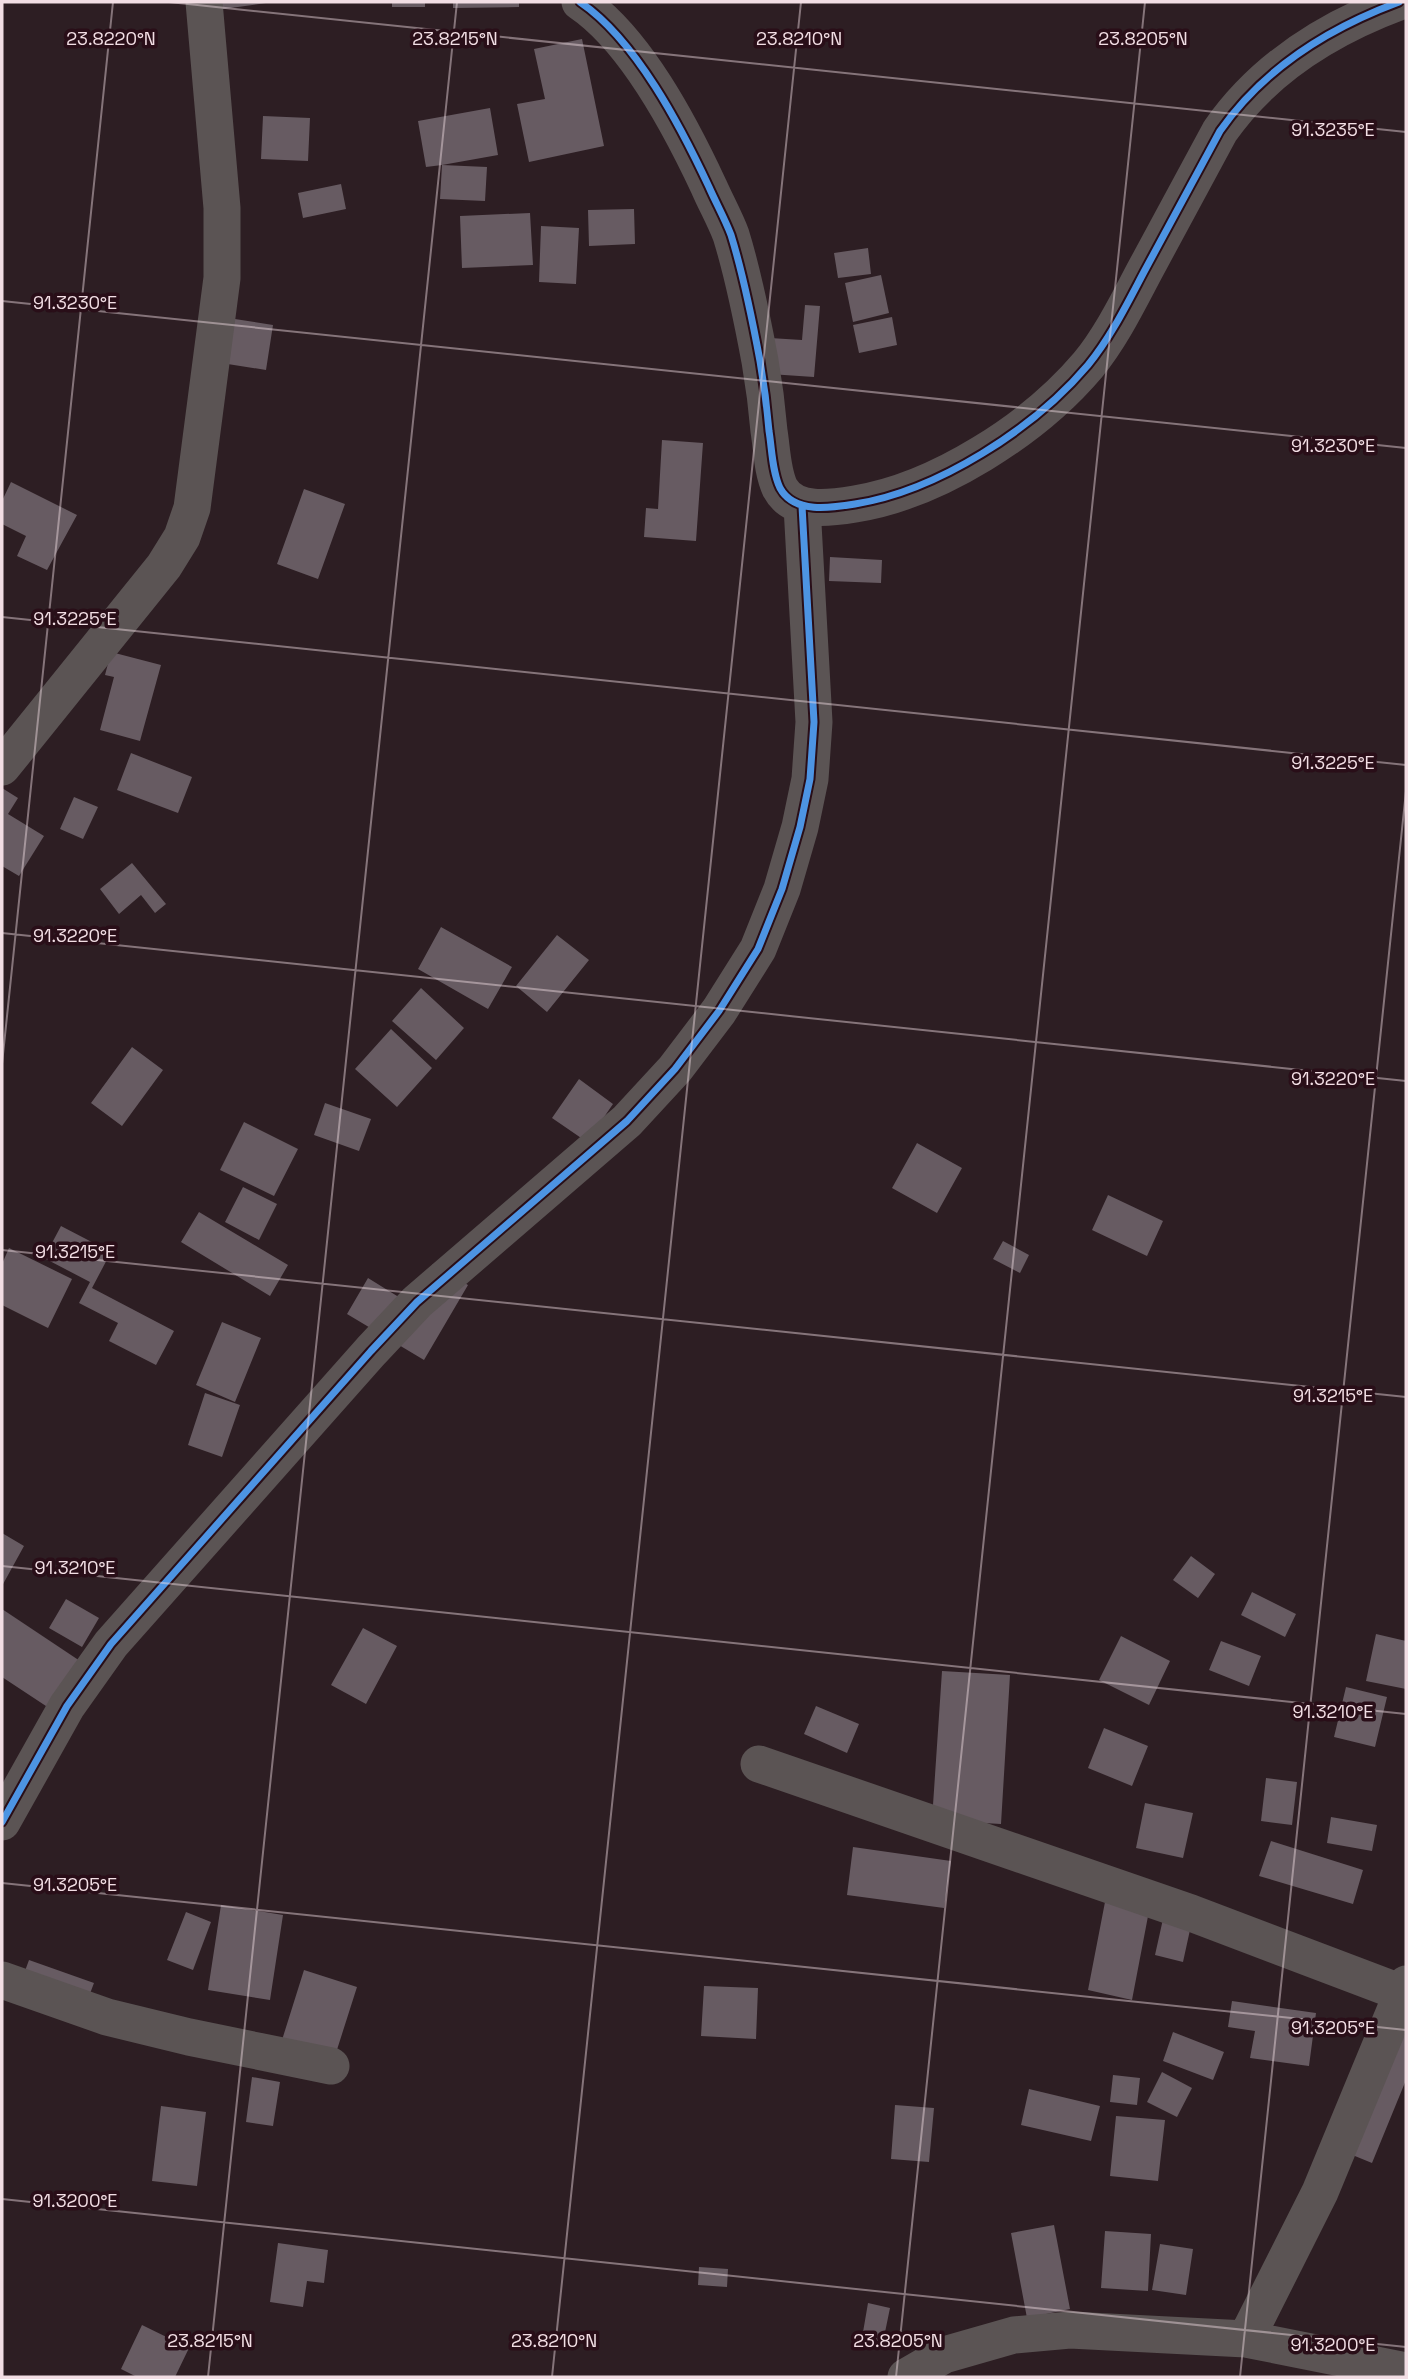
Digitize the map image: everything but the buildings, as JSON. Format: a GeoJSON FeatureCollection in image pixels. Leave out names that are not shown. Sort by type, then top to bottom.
{"type":"FeatureCollection","features":[{"type":"Feature","properties":{"kind":"street"},"geometry":{"type":"LineString","coordinates":[[2,767],[164,566],[182,537],[192,509],[222,278],[222,208],[204,2]]}},
{"type":"Feature","properties":{"kind":"street"},"geometry":{"type":"LineString","coordinates":[[580,2],[595,12],[635,58],[665,104],[730,232],[747,292],[765,390],[773,465],[780,488],[790,500],[802,506],[841,506],[883,499],[935,480],[992,446],[1037,414],[1088,365],[1122,313],[1220,131],[1238,106],[1255,87],[1307,47],[1362,16],[1399,2]]}},
{"type":"Feature","properties":{"kind":"street"},"geometry":{"type":"LineString","coordinates":[[2,1822],[67,1706],[111,1644],[417,1302],[635,1113],[675,1069],[719,1011],[758,949],[782,889],[800,827],[810,779],[814,722],[802,506]]}},
{"type":"Feature","properties":{"kind":"street"},"geometry":{"type":"LineString","coordinates":[[759,1764],[1404,1988],[1320,2192],[1246,2339]]}},
{"type":"Feature","properties":{"kind":"street"},"geometry":{"type":"LineString","coordinates":[[2,1980],[107,2017],[331,2066]]}},
{"type":"Feature","properties":{"kind":"street"},"geometry":{"type":"LineString","coordinates":[[906,2377],[944,2355],[1014,2335],[1070,2330],[1246,2339],[1406,2371]]}},
{"type":"Feature","properties":{"kind":"cycle path"},"geometry":{"type":"LineString","coordinates":[[580,2],[620,38],[638,61],[671,112],[698,163],[729,229],[740,266],[760,361],[777,481],[786,496],[794,502],[824,508],[886,497],[918,486],[982,454],[1040,412],[1066,389],[1104,343],[1220,131],[1237,108],[1278,69],[1300,53],[1348,24],[1399,2]]}},
{"type":"Feature","properties":{"kind":"cycle path"},"geometry":{"type":"LineString","coordinates":[[2,1822],[67,1706],[111,1644],[417,1302],[627,1121],[675,1069],[719,1011],[758,949],[782,889],[800,827],[810,779],[814,722],[802,506]]}}]}
